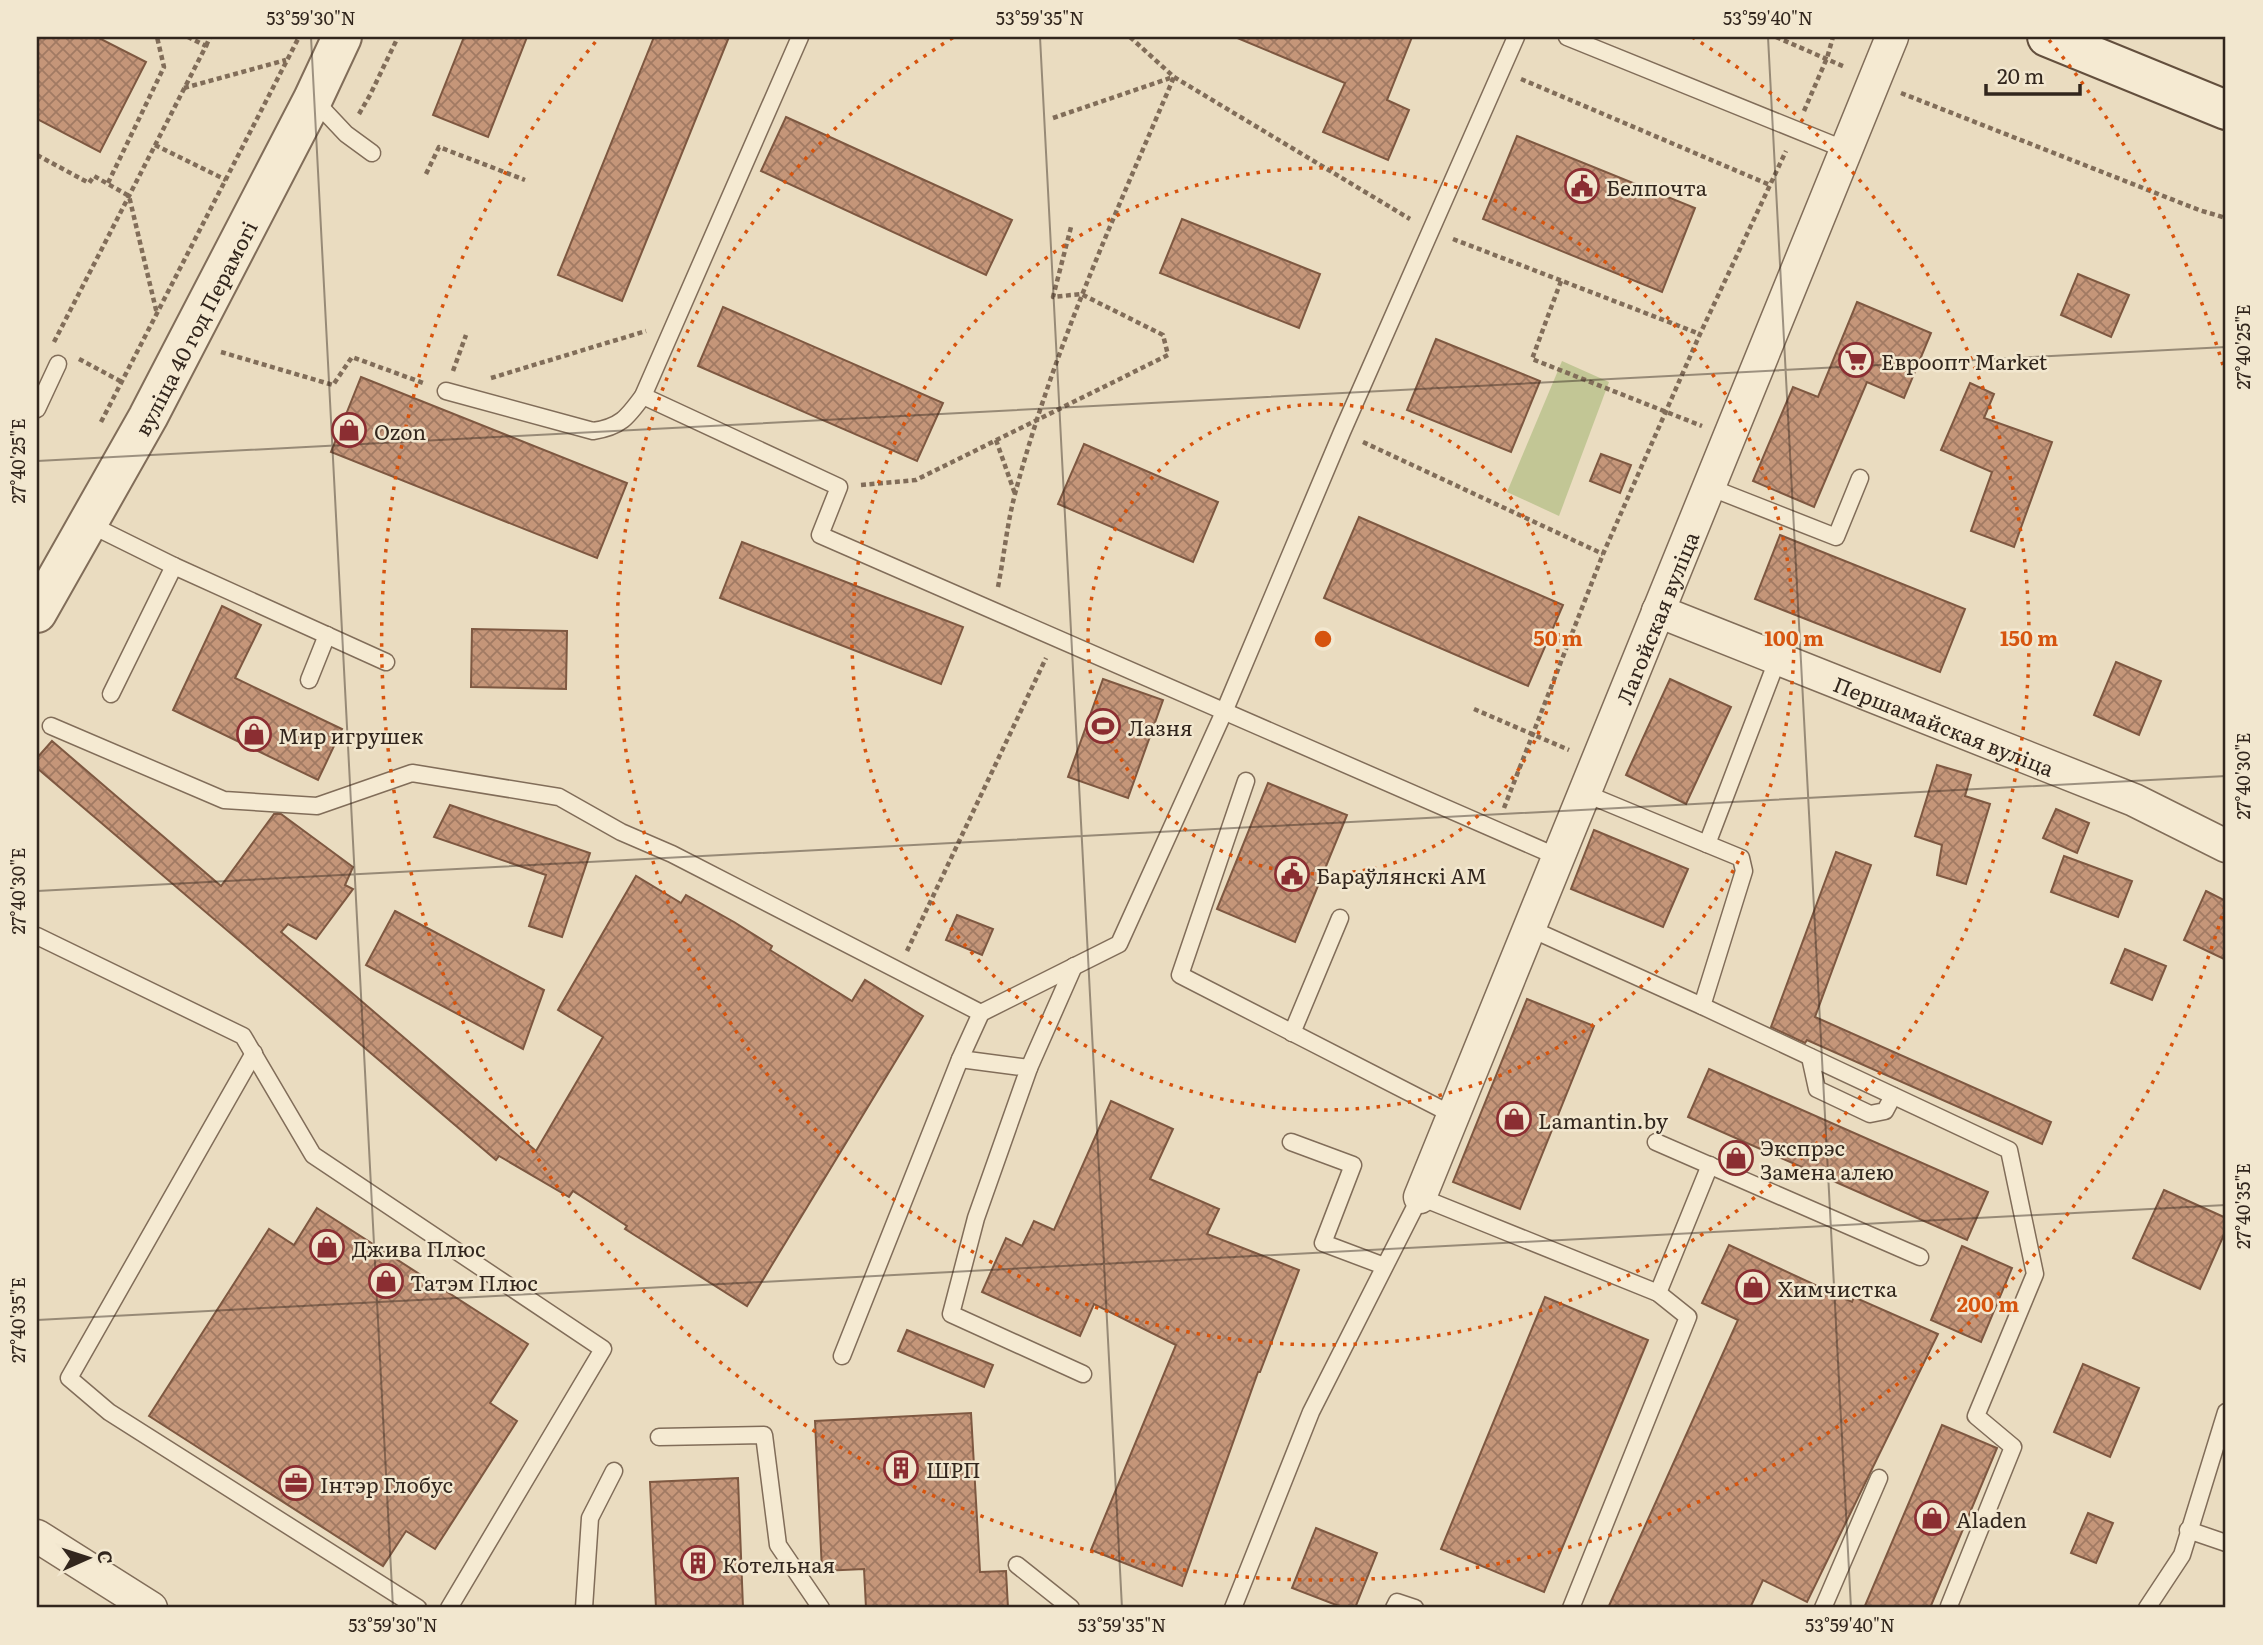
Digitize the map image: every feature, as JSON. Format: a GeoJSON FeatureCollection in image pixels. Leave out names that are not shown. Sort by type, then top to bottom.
{"type":"FeatureCollection","features":[{"type":"Feature","properties":{"kind":"street","name":"вуліца 40 год Перамогі"},"geometry":{"type":"LineString","coordinates":[[37,613],[148,417],[313,99],[342,37]]}},
{"type":"Feature","properties":{"kind":"street","name":"Лагойская вуліца"},"geometry":{"type":"LineString","coordinates":[[1420,1197],[1892,37]]}},
{"type":"Feature","properties":{"kind":"street"},"geometry":{"type":"LineString","coordinates":[[2047,37],[2226,110]]}},
{"type":"Feature","properties":{"kind":"street","name":"Першамайская вуліца"},"geometry":{"type":"LineString","coordinates":[[1658,611],[2134,800],[2226,846]]}},
{"type":"Feature","properties":{"kind":"street"},"geometry":{"type":"LineString","coordinates":[[37,1536],[151,1608]]}},
{"type":"Feature","properties":{"kind":"lane"},"geometry":{"type":"LineString","coordinates":[[446,391],[593,431],[613,428],[627,417],[643,396],[800,37]]}},
{"type":"Feature","properties":{"kind":"lane"},"geometry":{"type":"LineString","coordinates":[[842,1356],[960,1059],[981,1013],[1119,944],[1224,712],[1342,432],[1516,37]]}},
{"type":"Feature","properties":{"kind":"lane"},"geometry":{"type":"LineString","coordinates":[[1567,37],[1846,150]]}},
{"type":"Feature","properties":{"kind":"lane"},"geometry":{"type":"LineString","coordinates":[[313,99],[345,134],[372,153]]}},
{"type":"Feature","properties":{"kind":"lane"},"geometry":{"type":"LineString","coordinates":[[37,410],[58,365]]}},
{"type":"Feature","properties":{"kind":"lane"},"geometry":{"type":"LineString","coordinates":[[643,396],[839,487],[820,535],[1558,858]]}},
{"type":"Feature","properties":{"kind":"lane"},"geometry":{"type":"LineString","coordinates":[[1709,487],[1836,537],[1860,478]]}},
{"type":"Feature","properties":{"kind":"lane"},"geometry":{"type":"LineString","coordinates":[[87,523],[174,566],[386,662]]}},
{"type":"Feature","properties":{"kind":"lane"},"geometry":{"type":"LineString","coordinates":[[111,694],[174,566]]}},
{"type":"Feature","properties":{"kind":"lane"},"geometry":{"type":"LineString","coordinates":[[309,680],[327,635]]}},
{"type":"Feature","properties":{"kind":"lane"},"geometry":{"type":"LineString","coordinates":[[1707,844],[1779,658]]}},
{"type":"Feature","properties":{"kind":"lane"},"geometry":{"type":"LineString","coordinates":[[51,726],[224,800],[317,806],[412,773],[559,797],[621,832],[672,853],[981,1013]]}},
{"type":"Feature","properties":{"kind":"lane"},"geometry":{"type":"LineString","coordinates":[[1246,781],[1180,975],[1453,1115]]}},
{"type":"Feature","properties":{"kind":"lane"},"geometry":{"type":"LineString","coordinates":[[1584,793],[1741,858],[1745,871],[1702,1006]]}},
{"type":"Feature","properties":{"kind":"lane"},"geometry":{"type":"LineString","coordinates":[[1292,1033],[1340,918]]}},
{"type":"Feature","properties":{"kind":"lane"},"geometry":{"type":"LineString","coordinates":[[1529,928],[2009,1150],[2035,1274],[1976,1416],[2013,1447],[1950,1608]]}},
{"type":"Feature","properties":{"kind":"lane"},"geometry":{"type":"LineString","coordinates":[[37,936],[243,1036],[313,1156],[603,1349],[449,1608]]}},
{"type":"Feature","properties":{"kind":"lane"},"geometry":{"type":"LineString","coordinates":[[1074,966],[1029,1068],[976,1217],[951,1314],[1083,1374]]}},
{"type":"Feature","properties":{"kind":"lane"},"geometry":{"type":"LineString","coordinates":[[254,1053],[69,1378],[109,1412],[418,1608]]}},
{"type":"Feature","properties":{"kind":"lane"},"geometry":{"type":"LineString","coordinates":[[1810,1057],[1817,1089],[1870,1114],[1885,1111],[1893,1096]]}},
{"type":"Feature","properties":{"kind":"lane"},"geometry":{"type":"LineString","coordinates":[[960,1059],[1029,1068]]}},
{"type":"Feature","properties":{"kind":"lane"},"geometry":{"type":"LineString","coordinates":[[1291,1142],[1353,1165],[1323,1243],[1384,1266]]}},
{"type":"Feature","properties":{"kind":"lane"},"geometry":{"type":"LineString","coordinates":[[1656,1142],[1920,1257]]}},
{"type":"Feature","properties":{"kind":"lane"},"geometry":{"type":"LineString","coordinates":[[1658,1293],[1710,1165]]}},
{"type":"Feature","properties":{"kind":"lane"},"geometry":{"type":"LineString","coordinates":[[1233,1608],[1311,1412],[1420,1197],[1658,1293],[1688,1317],[1571,1608]]}},
{"type":"Feature","properties":{"kind":"lane"},"geometry":{"type":"LineString","coordinates":[[2147,1608],[2182,1555],[2226,1412]]}},
{"type":"Feature","properties":{"kind":"lane"},"geometry":{"type":"LineString","coordinates":[[659,1437],[764,1435],[778,1545],[821,1608]]}},
{"type":"Feature","properties":{"kind":"lane"},"geometry":{"type":"LineString","coordinates":[[584,1608],[590,1518],[614,1471]]}},
{"type":"Feature","properties":{"kind":"lane"},"geometry":{"type":"LineString","coordinates":[[1824,1608],[1879,1478]]}},
{"type":"Feature","properties":{"kind":"lane"},"geometry":{"type":"LineString","coordinates":[[2188,1531],[2226,1543]]}},
{"type":"Feature","properties":{"kind":"lane"},"geometry":{"type":"LineString","coordinates":[[1017,1565],[1072,1608]]}},
{"type":"Feature","properties":{"kind":"lane"},"geometry":{"type":"LineString","coordinates":[[1394,1608],[1397,1602],[1415,1608]]}},
{"type":"Feature","properties":{"kind":"path"},"geometry":{"type":"LineString","coordinates":[[108,183],[164,67],[157,37]]}},
{"type":"Feature","properties":{"kind":"path"},"geometry":{"type":"LineString","coordinates":[[187,37],[206,46]]}},
{"type":"Feature","properties":{"kind":"path"},"geometry":{"type":"LineString","coordinates":[[53,345],[210,37]]}},
{"type":"Feature","properties":{"kind":"path"},"geometry":{"type":"LineString","coordinates":[[97,431],[299,37]]}},
{"type":"Feature","properties":{"kind":"path"},"geometry":{"type":"LineString","coordinates":[[345,134],[370,95],[398,37]]}},
{"type":"Feature","properties":{"kind":"path"},"geometry":{"type":"LineString","coordinates":[[1130,37],[1174,77],[1431,231],[1700,334]]}},
{"type":"Feature","properties":{"kind":"path"},"geometry":{"type":"LineString","coordinates":[[1776,37],[1827,58],[1874,82],[2186,205],[2226,218]]}},
{"type":"Feature","properties":{"kind":"path"},"geometry":{"type":"LineString","coordinates":[[1496,831],[1603,554],[1700,334],[1796,130],[1827,58],[1833,37]]}},
{"type":"Feature","properties":{"kind":"path"},"geometry":{"type":"LineString","coordinates":[[184,88],[287,60]]}},
{"type":"Feature","properties":{"kind":"path"},"geometry":{"type":"LineString","coordinates":[[1501,71],[1770,185]]}},
{"type":"Feature","properties":{"kind":"path"},"geometry":{"type":"LineString","coordinates":[[1054,118],[1174,77]]}},
{"type":"Feature","properties":{"kind":"path"},"geometry":{"type":"LineString","coordinates":[[993,611],[1015,495],[1037,421],[1081,295],[1174,77]]}},
{"type":"Feature","properties":{"kind":"path"},"geometry":{"type":"LineString","coordinates":[[155,145],[226,180]]}},
{"type":"Feature","properties":{"kind":"path"},"geometry":{"type":"LineString","coordinates":[[426,174],[439,147],[525,180]]}},
{"type":"Feature","properties":{"kind":"path"},"geometry":{"type":"LineString","coordinates":[[37,155],[89,183],[94,176],[129,196],[157,314]]}},
{"type":"Feature","properties":{"kind":"path"},"geometry":{"type":"LineString","coordinates":[[839,487],[916,480],[1168,355],[1163,335],[1081,295],[1053,298],[1071,227]]}},
{"type":"Feature","properties":{"kind":"path"},"geometry":{"type":"LineString","coordinates":[[1561,281],[1532,359],[1729,436]]}},
{"type":"Feature","properties":{"kind":"path"},"geometry":{"type":"LineString","coordinates":[[186,342],[333,385],[352,357],[446,391],[675,322]]}},
{"type":"Feature","properties":{"kind":"path"},"geometry":{"type":"LineString","coordinates":[[446,391],[466,335]]}},
{"type":"Feature","properties":{"kind":"path"},"geometry":{"type":"LineString","coordinates":[[222,352],[229,340]]}},
{"type":"Feature","properties":{"kind":"path"},"geometry":{"type":"LineString","coordinates":[[76,357],[122,382]]}},
{"type":"Feature","properties":{"kind":"path"},"geometry":{"type":"LineString","coordinates":[[1342,432],[1603,554]]}},
{"type":"Feature","properties":{"kind":"path"},"geometry":{"type":"LineString","coordinates":[[996,440],[1015,495]]}},
{"type":"Feature","properties":{"kind":"path"},"geometry":{"type":"LineString","coordinates":[[898,969],[1056,639]]}},
{"type":"Feature","properties":{"kind":"path"},"geometry":{"type":"LineString","coordinates":[[1474,709],[1597,762]]}},
{"type":"Feature","properties":{"kind":"green space"},"geometry":{"type":"Polygon","coordinates":[[[1562,361],[1609,382],[1559,516],[1507,492],[1562,361]]]}},
{"type":"Feature","properties":{"kind":"building"},"geometry":{"type":"Polygon","coordinates":[[[37,37],[97,37],[146,62],[100,152],[37,119],[37,37]]]}},
{"type":"Feature","properties":{"kind":"building"},"geometry":{"type":"Polygon","coordinates":[[[464,37],[527,37],[488,137],[433,115],[464,37]]]}},
{"type":"Feature","properties":{"kind":"building"},"geometry":{"type":"Polygon","coordinates":[[[654,37],[729,37],[622,301],[558,275],[654,37]]]}},
{"type":"Feature","properties":{"kind":"building"},"geometry":{"type":"Polygon","coordinates":[[[1235,37],[1412,37],[1387,100],[1409,110],[1388,160],[1323,132],[1345,83],[1235,37]]]}},
{"type":"Feature","properties":{"kind":"building"},"geometry":{"type":"Polygon","coordinates":[[[786,117],[1012,220],[986,275],[761,171],[786,117]]]}},
{"type":"Feature","properties":{"kind":"building"},"geometry":{"type":"Polygon","coordinates":[[[1517,136],[1695,208],[1662,292],[1483,219],[1517,136]]]}},
{"type":"Feature","properties":{"kind":"building"},"geometry":{"type":"Polygon","coordinates":[[[1182,219],[1320,274],[1299,328],[1160,273],[1182,219]]]}},
{"type":"Feature","properties":{"kind":"building"},"geometry":{"type":"Polygon","coordinates":[[[2078,274],[2129,295],[2111,337],[2061,315],[2078,274]]]}},
{"type":"Feature","properties":{"kind":"building"},"geometry":{"type":"Polygon","coordinates":[[[1857,302],[1931,333],[1904,398],[1867,382],[1814,507],[1753,481],[1793,387],[1818,397],[1857,302]]]}},
{"type":"Feature","properties":{"kind":"building"},"geometry":{"type":"Polygon","coordinates":[[[723,307],[943,403],[917,461],[698,366],[723,307]]]}},
{"type":"Feature","properties":{"kind":"building"},"geometry":{"type":"Polygon","coordinates":[[[1436,339],[1540,381],[1511,452],[1407,410],[1436,339]]]}},
{"type":"Feature","properties":{"kind":"building"},"geometry":{"type":"Polygon","coordinates":[[[361,377],[627,483],[597,558],[331,452],[361,377]]]}},
{"type":"Feature","properties":{"kind":"building"},"geometry":{"type":"Polygon","coordinates":[[[1970,383],[1994,394],[1984,418],[2052,442],[2014,547],[1971,531],[1992,472],[1941,450],[1970,383]]]}},
{"type":"Feature","properties":{"kind":"building"},"geometry":{"type":"Polygon","coordinates":[[[1084,444],[1218,502],[1193,562],[1058,504],[1084,444]]]}},
{"type":"Feature","properties":{"kind":"building"},"geometry":{"type":"Polygon","coordinates":[[[1601,454],[1631,465],[1620,493],[1590,481],[1601,454]]]}},
{"type":"Feature","properties":{"kind":"building"},"geometry":{"type":"Polygon","coordinates":[[[1359,517],[1563,605],[1528,686],[1324,598],[1359,517]]]}},
{"type":"Feature","properties":{"kind":"building"},"geometry":{"type":"Polygon","coordinates":[[[1780,535],[1965,609],[1940,672],[1755,599],[1780,535]]]}},
{"type":"Feature","properties":{"kind":"building"},"geometry":{"type":"Polygon","coordinates":[[[742,542],[963,627],[941,684],[720,598],[742,542]]]}},
{"type":"Feature","properties":{"kind":"building"},"geometry":{"type":"Polygon","coordinates":[[[222,606],[261,625],[235,678],[342,729],[318,780],[173,710],[222,606]]]}},
{"type":"Feature","properties":{"kind":"building"},"geometry":{"type":"Polygon","coordinates":[[[472,629],[567,631],[566,689],[471,687],[472,629]]]}},
{"type":"Feature","properties":{"kind":"building"},"geometry":{"type":"Polygon","coordinates":[[[2116,662],[2161,681],[2139,735],[2094,715],[2116,662]]]}},
{"type":"Feature","properties":{"kind":"building"},"geometry":{"type":"Polygon","coordinates":[[[1103,679],[1163,700],[1128,798],[1068,777],[1103,679]]]}},
{"type":"Feature","properties":{"kind":"building"},"geometry":{"type":"Polygon","coordinates":[[[1670,679],[1731,707],[1686,804],[1626,775],[1670,679]]]}},
{"type":"Feature","properties":{"kind":"building"},"geometry":{"type":"Polygon","coordinates":[[[52,741],[221,886],[274,814],[281,814],[353,867],[345,885],[353,889],[316,939],[288,924],[281,932],[536,1151],[603,1037],[558,1010],[636,876],[681,903],[686,895],[734,922],[772,946],[770,950],[852,1001],[865,980],[923,1016],[747,1306],[625,1229],[627,1226],[573,1191],[569,1197],[499,1156],[496,1160],[37,768],[37,758],[52,741]]]}},
{"type":"Feature","properties":{"kind":"building"},"geometry":{"type":"Polygon","coordinates":[[[1937,765],[1971,775],[1965,796],[1990,804],[1966,884],[1937,875],[1942,845],[1915,836],[1937,765]]]}},
{"type":"Feature","properties":{"kind":"building"},"geometry":{"type":"Polygon","coordinates":[[[1268,783],[1347,815],[1295,942],[1217,909],[1268,783]]]}},
{"type":"Feature","properties":{"kind":"building"},"geometry":{"type":"Polygon","coordinates":[[[450,805],[590,853],[562,937],[529,926],[546,875],[434,837],[450,805]]]}},
{"type":"Feature","properties":{"kind":"building"},"geometry":{"type":"Polygon","coordinates":[[[2056,809],[2089,823],[2077,853],[2043,838],[2056,809]]]}},
{"type":"Feature","properties":{"kind":"building"},"geometry":{"type":"Polygon","coordinates":[[[1594,830],[1688,869],[1663,927],[1571,889],[1594,830]]]}},
{"type":"Feature","properties":{"kind":"building"},"geometry":{"type":"Polygon","coordinates":[[[1836,852],[1871,865],[1815,1017],[2051,1122],[2042,1144],[1807,1040],[1805,1043],[1771,1027],[1836,852]]]}},
{"type":"Feature","properties":{"kind":"building"},"geometry":{"type":"Polygon","coordinates":[[[2064,856],[2132,881],[2118,917],[2051,892],[2064,856]]]}},
{"type":"Feature","properties":{"kind":"building"},"geometry":{"type":"Polygon","coordinates":[[[2206,891],[2226,901],[2226,960],[2184,940],[2206,891]]]}},
{"type":"Feature","properties":{"kind":"building"},"geometry":{"type":"Polygon","coordinates":[[[395,911],[544,990],[523,1049],[366,965],[395,911]]]}},
{"type":"Feature","properties":{"kind":"building"},"geometry":{"type":"Polygon","coordinates":[[[957,915],[993,929],[982,955],[946,940],[957,915]]]}},
{"type":"Feature","properties":{"kind":"building"},"geometry":{"type":"Polygon","coordinates":[[[2125,949],[2166,966],[2152,1000],[2111,983],[2125,949]]]}},
{"type":"Feature","properties":{"kind":"building"},"geometry":{"type":"Polygon","coordinates":[[[1527,999],[1594,1026],[1520,1209],[1453,1182],[1527,999]]]}},
{"type":"Feature","properties":{"kind":"building"},"geometry":{"type":"Polygon","coordinates":[[[1709,1069],[1988,1192],[1967,1240],[1688,1117],[1709,1069]]]}},
{"type":"Feature","properties":{"kind":"building"},"geometry":{"type":"Polygon","coordinates":[[[1111,1101],[1173,1129],[1150,1179],[1219,1209],[1207,1234],[1299,1270],[1258,1372],[1182,1586],[1091,1550],[1176,1345],[1094,1304],[1080,1336],[982,1292],[1006,1238],[1022,1246],[1034,1221],[1054,1230],[1111,1101]]]}},
{"type":"Feature","properties":{"kind":"building"},"geometry":{"type":"Polygon","coordinates":[[[2164,1190],[2226,1218],[2226,1230],[2200,1289],[2133,1258],[2164,1190]]]}},
{"type":"Feature","properties":{"kind":"building"},"geometry":{"type":"Polygon","coordinates":[[[317,1208],[528,1344],[490,1403],[517,1421],[435,1549],[406,1531],[383,1566],[149,1416],[269,1229],[294,1245],[317,1208]]]}},
{"type":"Feature","properties":{"kind":"building"},"geometry":{"type":"Polygon","coordinates":[[[1729,1245],[1852,1302],[1854,1297],[1938,1334],[1807,1602],[1763,1580],[1750,1608],[1608,1608],[1738,1320],[1702,1303],[1729,1245]]]}},
{"type":"Feature","properties":{"kind":"building"},"geometry":{"type":"Polygon","coordinates":[[[1962,1246],[2012,1268],[1981,1342],[1931,1320],[1962,1246]]]}},
{"type":"Feature","properties":{"kind":"building"},"geometry":{"type":"Polygon","coordinates":[[[1545,1297],[1648,1340],[1544,1592],[1441,1549],[1545,1297]]]}},
{"type":"Feature","properties":{"kind":"building"},"geometry":{"type":"Polygon","coordinates":[[[907,1330],[993,1365],[984,1387],[898,1351],[907,1330]]]}},
{"type":"Feature","properties":{"kind":"building"},"geometry":{"type":"Polygon","coordinates":[[[2083,1364],[2139,1388],[2110,1457],[2054,1432],[2083,1364]]]}},
{"type":"Feature","properties":{"kind":"building"},"geometry":{"type":"Polygon","coordinates":[[[971,1413],[980,1572],[1006,1571],[1008,1608],[866,1608],[864,1569],[822,1571],[815,1421],[971,1413]]]}},
{"type":"Feature","properties":{"kind":"building"},"geometry":{"type":"Polygon","coordinates":[[[1942,1425],[1997,1448],[1930,1608],[1864,1608],[1942,1425]]]}},
{"type":"Feature","properties":{"kind":"building","name":"Котельная"},"geometry":{"type":"Polygon","coordinates":[[[738,1478],[743,1608],[656,1608],[650,1482],[738,1478]]]}},
{"type":"Feature","properties":{"kind":"building"},"geometry":{"type":"Polygon","coordinates":[[[2088,1513],[2113,1523],[2096,1563],[2071,1553],[2088,1513]]]}},
{"type":"Feature","properties":{"kind":"building"},"geometry":{"type":"Polygon","coordinates":[[[1316,1528],[1377,1553],[1355,1608],[1344,1608],[1292,1588],[1316,1528]]]}},
{"type":"Feature","properties":{"kind":"place","name":"Белпочта"},"geometry":{"type":"Point","coordinates":[1582,186]}},
{"type":"Feature","properties":{"kind":"place","name":"Евроопт Market"},"geometry":{"type":"Point","coordinates":[1856,360]}},
{"type":"Feature","properties":{"kind":"place","name":"Ozon"},"geometry":{"type":"Point","coordinates":[349,430]}},
{"type":"Feature","properties":{"kind":"place","name":"Лазня"},"geometry":{"type":"Point","coordinates":[1103,726]}},
{"type":"Feature","properties":{"kind":"place","name":"Мир игрушек"},"geometry":{"type":"Point","coordinates":[254,734]}},
{"type":"Feature","properties":{"kind":"place","name":"Бараўлянскі АМ"},"geometry":{"type":"Point","coordinates":[1292,874]}},
{"type":"Feature","properties":{"kind":"place","name":"Lamantin.by"},"geometry":{"type":"Point","coordinates":[1514,1119]}},
{"type":"Feature","properties":{"kind":"place","name":"Экспрэс Замена алею"},"geometry":{"type":"Point","coordinates":[1736,1158]}},
{"type":"Feature","properties":{"kind":"place","name":"Джива Плюс"},"geometry":{"type":"Point","coordinates":[327,1247]}},
{"type":"Feature","properties":{"kind":"place","name":"Татэм Плюс"},"geometry":{"type":"Point","coordinates":[386,1281]}},
{"type":"Feature","properties":{"kind":"place","name":"Химчистка"},"geometry":{"type":"Point","coordinates":[1753,1287]}},
{"type":"Feature","properties":{"kind":"place","name":"ШРП"},"geometry":{"type":"Point","coordinates":[901,1468]}},
{"type":"Feature","properties":{"kind":"place","name":"Інтэр Глобус"},"geometry":{"type":"Point","coordinates":[296,1483]}},
{"type":"Feature","properties":{"kind":"place","name":"Aladen"},"geometry":{"type":"Point","coordinates":[1932,1518]}},
{"type":"Feature","properties":{"kind":"place","name":"Котельная"},"geometry":{"type":"Point","coordinates":[698,1563]}}]}
